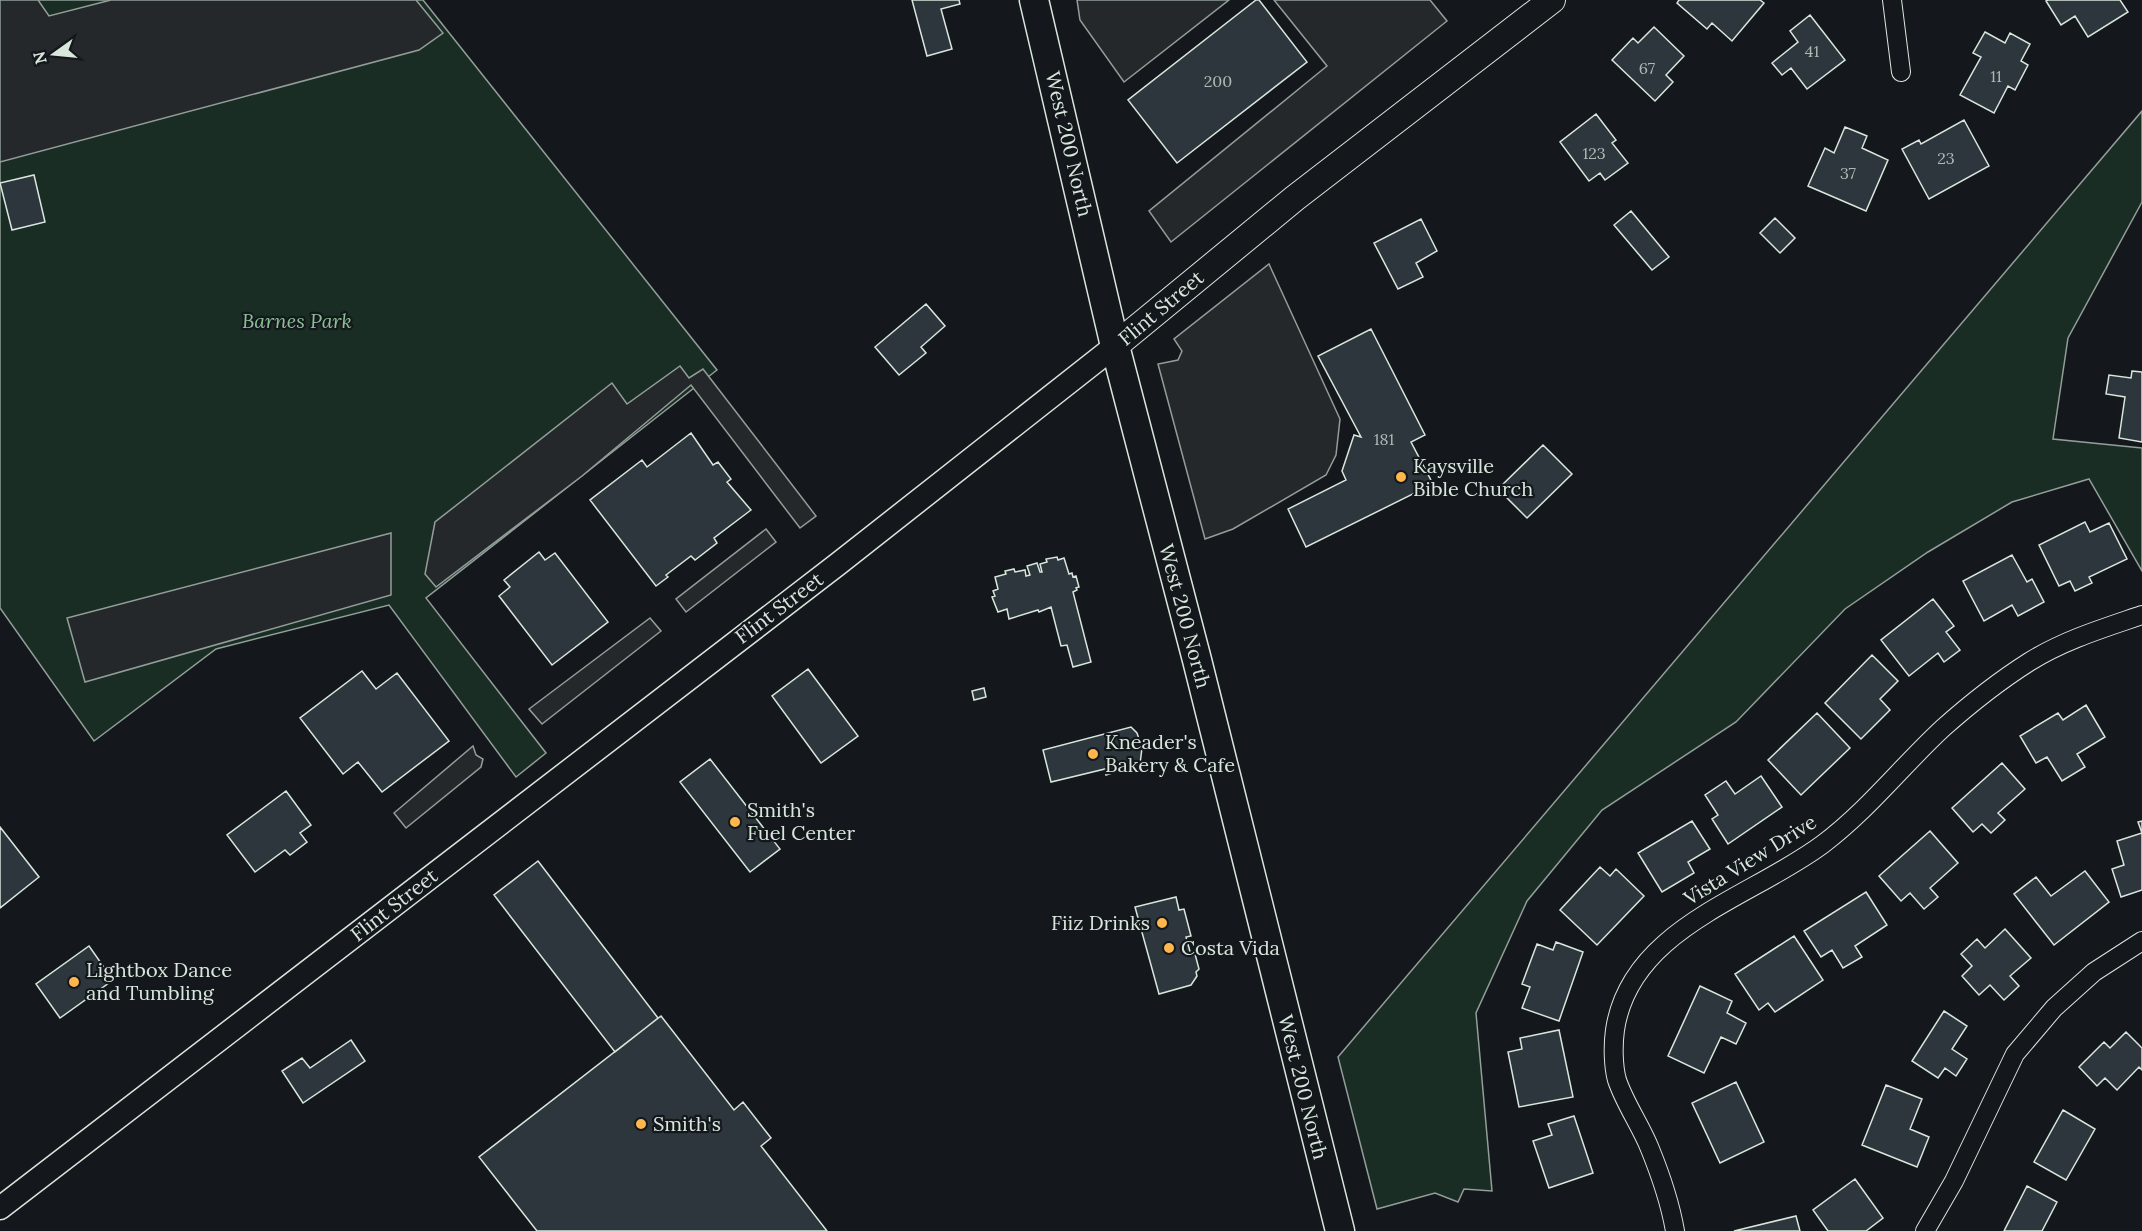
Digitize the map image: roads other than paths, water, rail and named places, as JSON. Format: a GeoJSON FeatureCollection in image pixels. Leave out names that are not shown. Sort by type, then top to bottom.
{"type":"FeatureCollection","features":[{"type":"Feature","properties":{"kind":"main road","name":"West 200 North"},"geometry":{"type":"LineString","coordinates":[[1034,0],[1115,346],[1197,660],[1340,1231]]}},
{"type":"Feature","properties":{"kind":"main road","name":"Flint Street"},"geometry":{"type":"LineString","coordinates":[[1115,346],[1295,198],[1552,0]]}},
{"type":"Feature","properties":{"kind":"street"},"geometry":{"type":"LineString","coordinates":[[1893,0],[1901,72]]}},
{"type":"Feature","properties":{"kind":"street","name":"Flint Street"},"geometry":{"type":"LineString","coordinates":[[0,1208],[838,564],[1115,346]]}},
{"type":"Feature","properties":{"kind":"street","name":"Vista View Drive"},"geometry":{"type":"LineString","coordinates":[[1675,1231],[1671,1204],[1650,1148],[1616,1078],[1615,1066],[1614,1031],[1626,991],[1654,952],[1694,922],[1822,845],[1860,812],[1943,728],[2030,661],[2086,635],[2142,615]]}},
{"type":"Feature","properties":{"kind":"street"},"geometry":{"type":"LineString","coordinates":[[1925,1231],[1954,1181],[2015,1054],[2054,1008],[2094,972],[2142,941]]}},
{"type":"Feature","properties":{"kind":"place","name":"Kaysville Bible Church"},"geometry":{"type":"Point","coordinates":[1401,477]}},
{"type":"Feature","properties":{"kind":"place","name":"Kneader's Bakery & Cafe"},"geometry":{"type":"Point","coordinates":[1093,754]}},
{"type":"Feature","properties":{"kind":"place","name":"Smith's Fuel Center"},"geometry":{"type":"Point","coordinates":[735,822]}},
{"type":"Feature","properties":{"kind":"place","name":"Fiiz Drinks"},"geometry":{"type":"Point","coordinates":[1162,923]}},
{"type":"Feature","properties":{"kind":"place","name":"Costa Vida"},"geometry":{"type":"Point","coordinates":[1169,948]}},
{"type":"Feature","properties":{"kind":"place","name":"Lightbox Dance and Tumbling"},"geometry":{"type":"Point","coordinates":[74,982]}},
{"type":"Feature","properties":{"kind":"place","name":"Smith's"},"geometry":{"type":"Point","coordinates":[641,1124]}},
{"type":"Feature","properties":{"kind":"park label","name":"Barnes Park"},"geometry":{"type":"Point","coordinates":[297,321]}}]}
